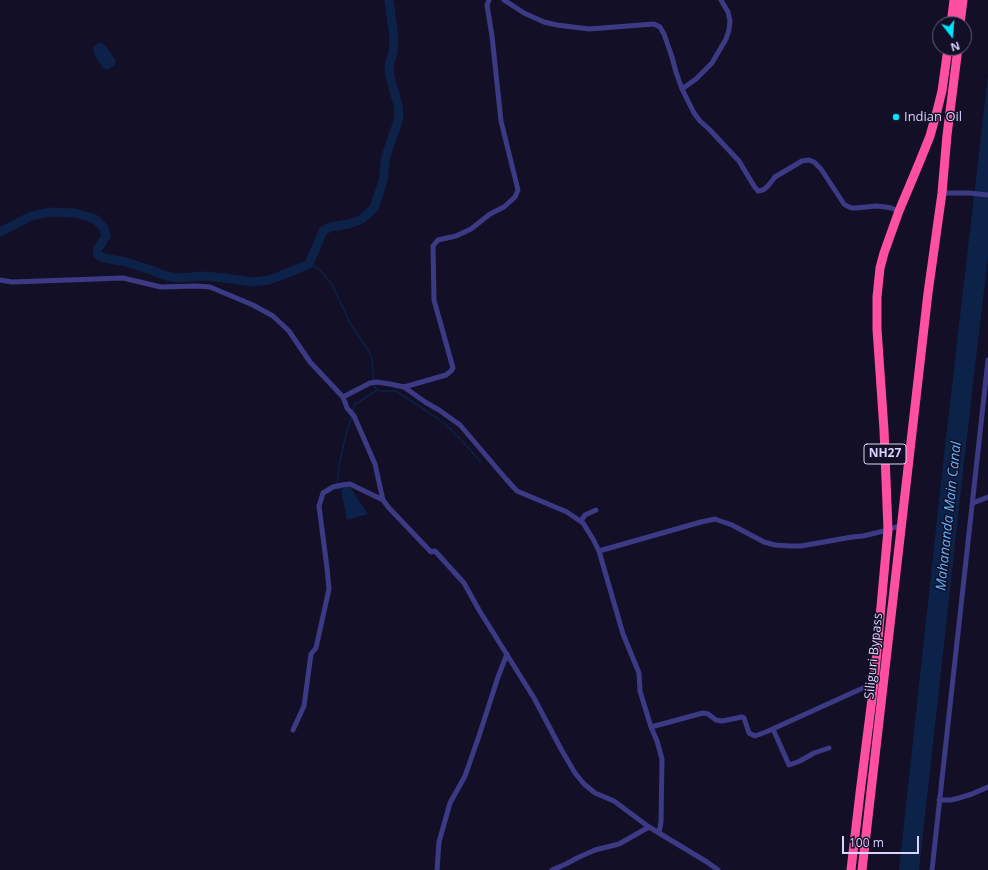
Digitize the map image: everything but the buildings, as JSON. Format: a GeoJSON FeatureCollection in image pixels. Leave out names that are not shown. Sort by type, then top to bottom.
{"type":"FeatureCollection","features":[{"type":"Feature","properties":{"kind":"highway"},"geometry":{"type":"LineString","coordinates":[[952,16],[954,0]]}},
{"type":"Feature","properties":{"kind":"highway"},"geometry":{"type":"LineString","coordinates":[[961,16],[963,0]]}},
{"type":"Feature","properties":{"kind":"highway","name":"NH27"},"geometry":{"type":"LineString","coordinates":[[851,870],[874,682],[888,530],[884,430],[877,329],[877,297],[880,268],[899,211],[930,136],[942,91],[947,56]]}},
{"type":"Feature","properties":{"kind":"highway","name":"NH27"},"geometry":{"type":"LineString","coordinates":[[942,193],[947,135],[957,56]]}},
{"type":"Feature","properties":{"kind":"highway","name":"Siliguri Bypass"},"geometry":{"type":"LineString","coordinates":[[862,870],[901,525],[931,272],[942,193]]}},
{"type":"Feature","properties":{"kind":"street"},"geometry":{"type":"LineString","coordinates":[[404,387],[446,375],[453,368],[434,300],[433,246],[438,240],[456,236],[471,229],[490,214],[516,197],[518,190],[501,121],[492,36],[487,5],[489,0]]}},
{"type":"Feature","properties":{"kind":"street"},"geometry":{"type":"LineString","coordinates":[[504,0],[524,13],[544,22],[568,27],[589,29],[654,24],[660,27],[664,34],[682,89],[694,114],[739,161],[758,191],[764,190],[775,177],[802,161],[809,160],[814,162],[821,169],[844,204],[847,206],[852,208],[876,206],[891,208],[899,211]]}},
{"type":"Feature","properties":{"kind":"street"},"geometry":{"type":"LineString","coordinates":[[682,89],[696,79],[712,63],[726,39],[730,21],[728,12],[721,0]]}},
{"type":"Feature","properties":{"kind":"street"},"geometry":{"type":"LineString","coordinates":[[942,193],[988,195]]}},
{"type":"Feature","properties":{"kind":"street"},"geometry":{"type":"LineString","coordinates":[[0,280],[12,282],[123,278],[161,287],[210,287],[253,305],[273,316],[289,331],[310,362],[343,397],[347,408],[354,416],[375,464],[383,500],[431,552],[435,550],[464,583],[479,610],[534,698],[575,773],[584,784],[595,793],[614,801],[649,827],[718,870]]}},
{"type":"Feature","properties":{"kind":"street"},"geometry":{"type":"LineString","coordinates":[[932,870],[988,360]]}},
{"type":"Feature","properties":{"kind":"street"},"geometry":{"type":"LineString","coordinates":[[343,397],[370,383],[377,382],[404,387],[460,425],[517,491],[567,512],[584,523],[599,550],[623,634],[639,673],[640,690],[650,727],[657,741],[662,759],[661,822],[659,833]]}},
{"type":"Feature","properties":{"kind":"street"},"geometry":{"type":"LineString","coordinates":[[293,730],[304,706],[311,654],[316,648],[329,589],[319,506],[323,493],[333,487],[350,484],[383,500]]}},
{"type":"Feature","properties":{"kind":"street"},"geometry":{"type":"LineString","coordinates":[[973,503],[988,497]]}},
{"type":"Feature","properties":{"kind":"street"},"geometry":{"type":"LineString","coordinates":[[581,521],[585,515],[596,510]]}},
{"type":"Feature","properties":{"kind":"street"},"geometry":{"type":"LineString","coordinates":[[599,550],[715,519],[732,524],[764,542],[775,545],[790,546],[801,546],[863,536],[901,525]]}},
{"type":"Feature","properties":{"kind":"street"},"geometry":{"type":"LineString","coordinates":[[437,870],[439,842],[450,803],[465,776],[507,654]]}},
{"type":"Feature","properties":{"kind":"street"},"geometry":{"type":"LineString","coordinates":[[650,727],[703,713],[708,714],[716,720],[722,721],[742,717],[744,718],[749,733],[755,736],[874,682],[884,679]]}},
{"type":"Feature","properties":{"kind":"street"},"geometry":{"type":"LineString","coordinates":[[773,729],[789,765],[800,761],[814,752],[829,748]]}},
{"type":"Feature","properties":{"kind":"street"},"geometry":{"type":"LineString","coordinates":[[939,800],[959,798],[988,787]]}},
{"type":"Feature","properties":{"kind":"street"},"geometry":{"type":"LineString","coordinates":[[552,870],[595,850],[619,844],[649,827]]}},
{"type":"Feature","properties":{"kind":"water"},"geometry":{"type":"Polygon","coordinates":[[[100,42],[104,44],[116,60],[115,65],[107,70],[103,68],[94,54],[93,47],[100,42]]]}},
{"type":"Feature","properties":{"kind":"water","name":"Mahananda Main Canal"},"geometry":{"type":"Polygon","coordinates":[[[988,75],[988,256],[919,870],[899,870],[944,455],[988,75]]]}},
{"type":"Feature","properties":{"kind":"water"},"geometry":{"type":"Polygon","coordinates":[[[346,487],[350,487],[368,514],[347,520],[341,490],[346,487]]]}},
{"type":"Feature","properties":{"kind":"waterway"},"geometry":{"type":"LineString","coordinates":[[0,232],[31,216],[51,212],[75,213],[95,219],[104,228],[106,236],[97,250],[98,255],[104,258],[126,262],[166,276],[178,278],[205,276],[253,282],[269,280],[309,264],[323,231],[330,227],[349,224],[362,219],[374,208],[383,181],[386,156],[399,118],[398,105],[390,77],[389,66],[393,52],[394,38],[389,0]]}},
{"type":"Feature","properties":{"kind":"waterway"},"geometry":{"type":"LineString","coordinates":[[309,264],[320,270],[332,284],[351,325],[367,348],[372,358],[374,386],[377,390],[396,391],[444,423],[481,462]]}},
{"type":"Feature","properties":{"kind":"waterway"},"geometry":{"type":"LineString","coordinates":[[353,412],[354,405],[377,390]]}},
{"type":"Feature","properties":{"kind":"waterway"},"geometry":{"type":"LineString","coordinates":[[337,484],[339,466],[347,430],[352,416]]}},
{"type":"Feature","properties":{"kind":"waterway"},"geometry":{"type":"LineString","coordinates":[[337,488],[346,487]]}},
{"type":"Feature","properties":{"kind":"place","name":"Indian Oil"},"geometry":{"type":"Point","coordinates":[896,117]}}]}
